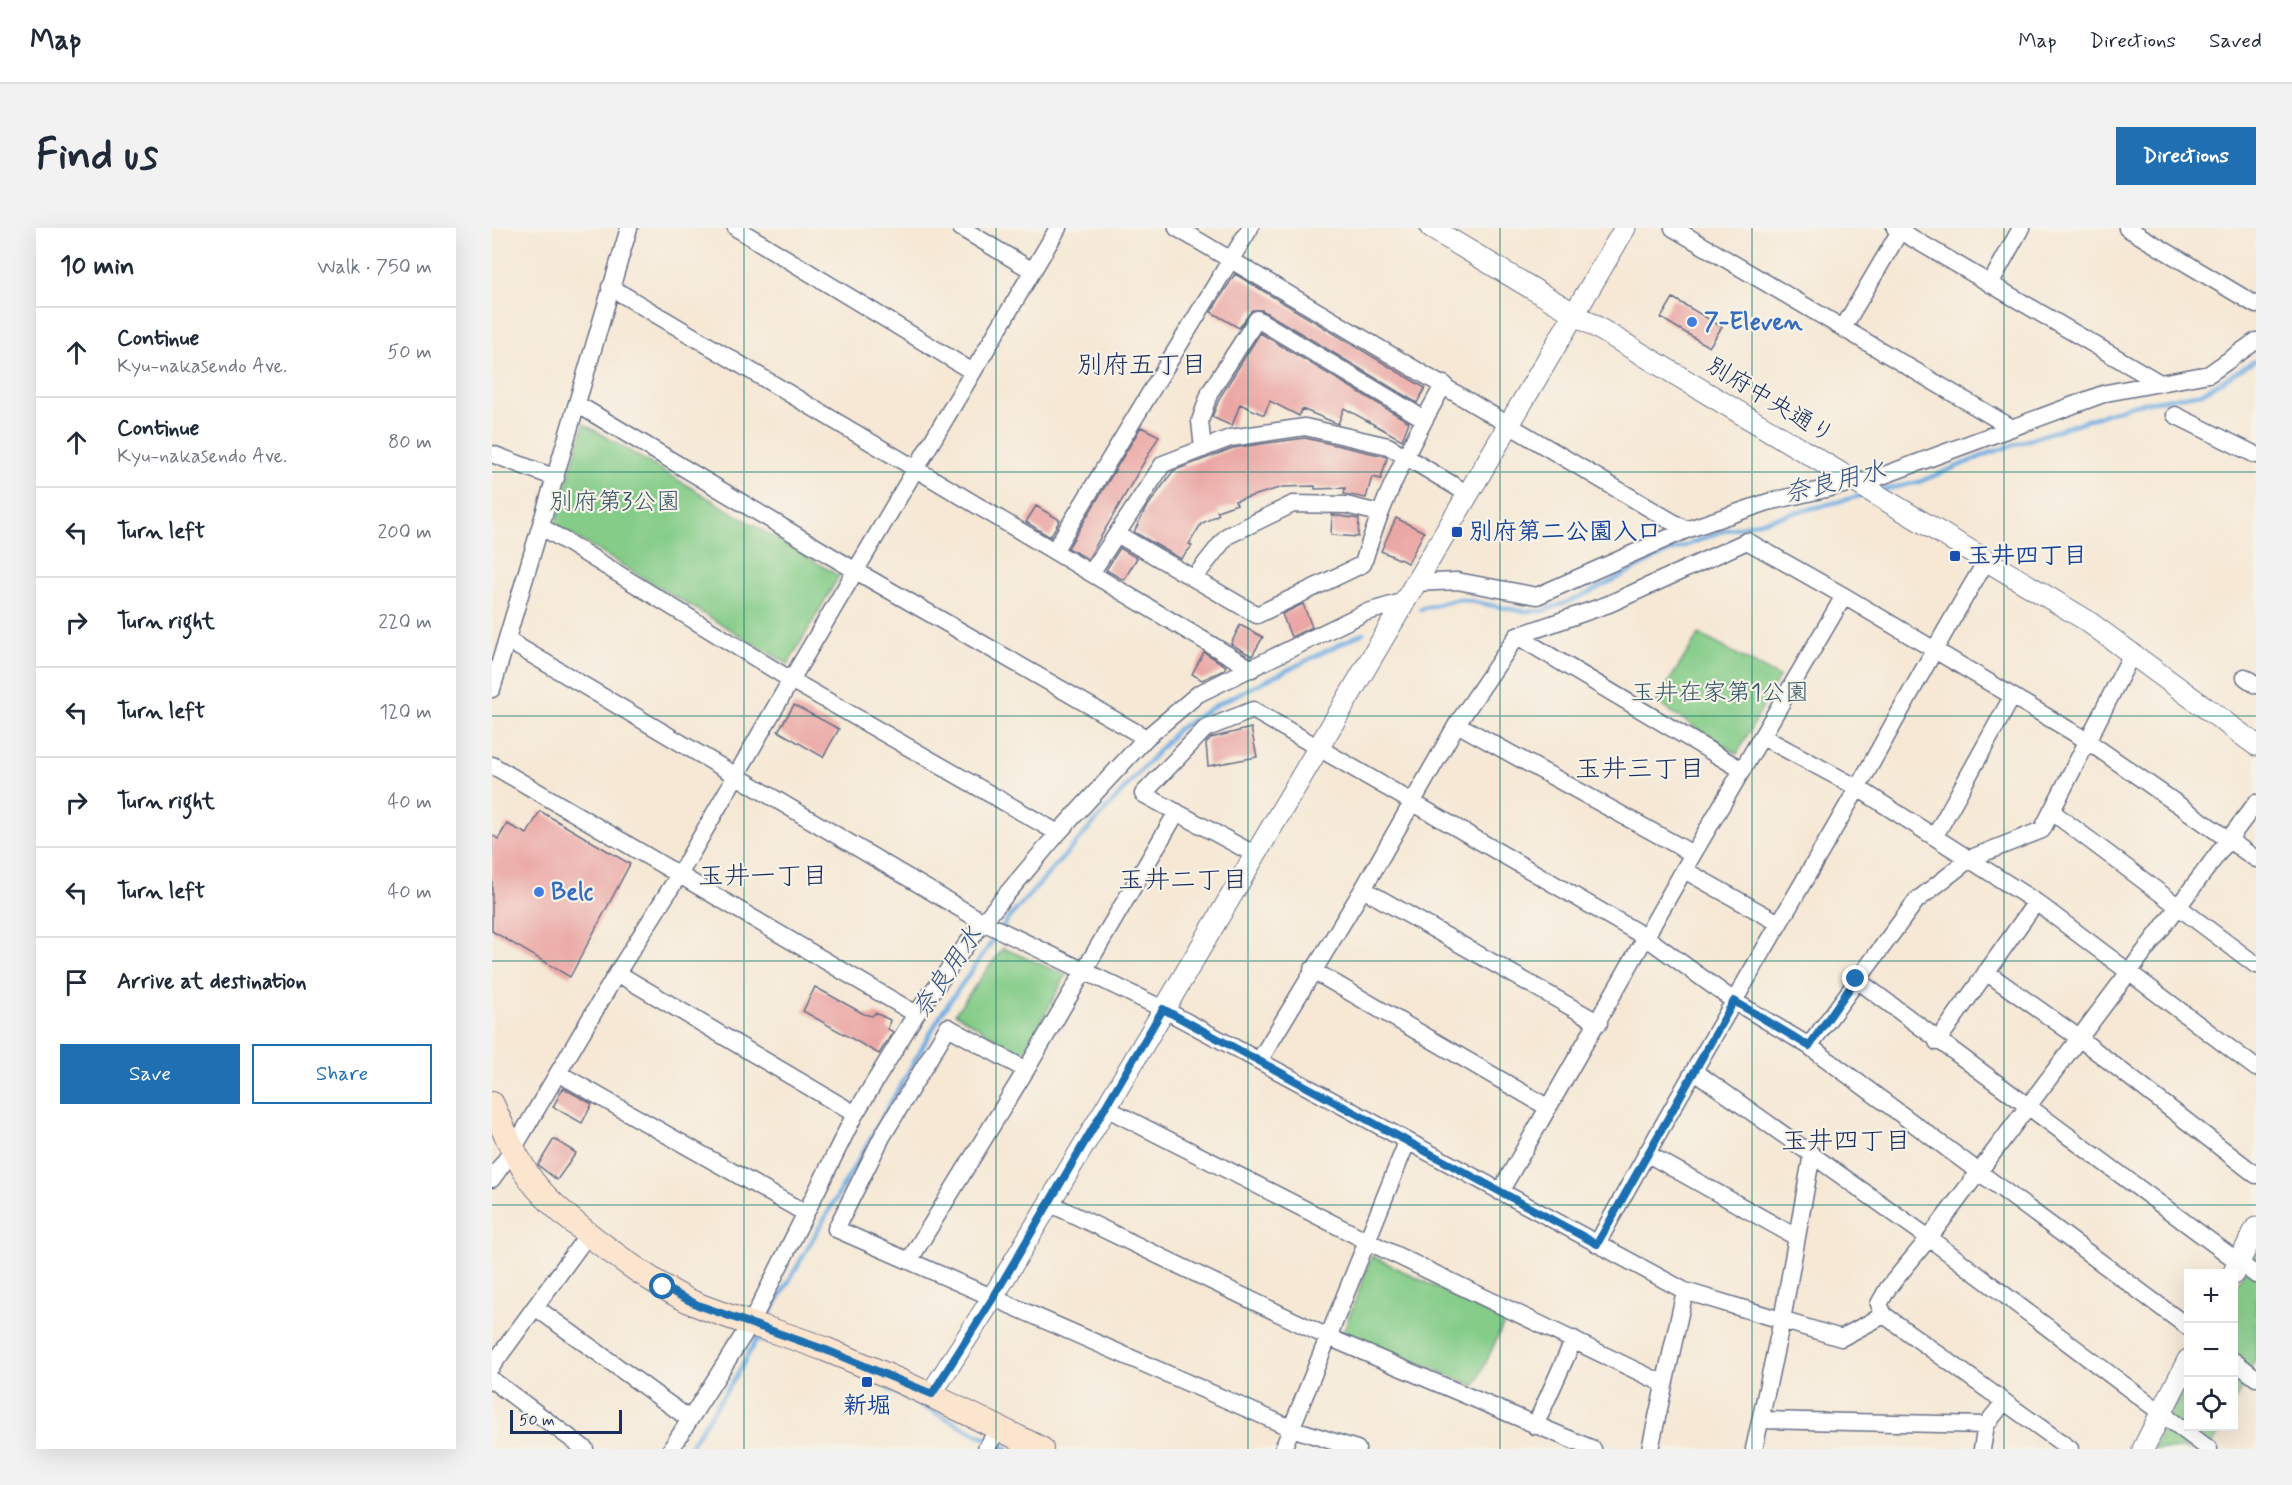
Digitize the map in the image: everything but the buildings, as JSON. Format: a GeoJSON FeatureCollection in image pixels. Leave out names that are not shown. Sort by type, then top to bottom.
{"type":"FeatureCollection","features":[{"type":"Feature","properties":{"kind":"main road"},"geometry":{"type":"LineString","coordinates":[[492,1104],[513,1151],[533,1182],[555,1206],[663,1287],[698,1305],[761,1326],[932,1394],[1041,1449]]}},
{"type":"Feature","properties":{"kind":"street"},"geometry":{"type":"LineString","coordinates":[[492,689],[629,228]]}},
{"type":"Feature","properties":{"kind":"street"},"geometry":{"type":"LineString","coordinates":[[736,228],[973,372]]}},
{"type":"Feature","properties":{"kind":"street"},"geometry":{"type":"LineString","coordinates":[[960,228],[1033,271]]}},
{"type":"Feature","properties":{"kind":"street"},"geometry":{"type":"LineString","coordinates":[[492,1179],[513,1151],[617,973],[679,875],[791,680],[1058,228]]}},
{"type":"Feature","properties":{"kind":"street"},"geometry":{"type":"LineString","coordinates":[[1177,228],[1444,384],[1686,530]]}},
{"type":"Feature","properties":{"kind":"street"},"geometry":{"type":"LineString","coordinates":[[1054,551],[1250,228]]}},
{"type":"Feature","properties":{"kind":"street","name":"別府中央通り"},"geometry":{"type":"LineString","coordinates":[[1431,228],[2086,620],[2133,652],[2256,746]]}},
{"type":"Feature","properties":{"kind":"street"},"geometry":{"type":"LineString","coordinates":[[932,1394],[993,1298],[1106,1108],[1317,746],[1625,228]]}},
{"type":"Feature","properties":{"kind":"street"},"geometry":{"type":"LineString","coordinates":[[1673,228],[2012,428]]}},
{"type":"Feature","properties":{"kind":"street"},"geometry":{"type":"LineString","coordinates":[[1990,284],[2021,228]]}},
{"type":"Feature","properties":{"kind":"street"},"geometry":{"type":"LineString","coordinates":[[2127,228],[2256,304]]}},
{"type":"Feature","properties":{"kind":"street"},"geometry":{"type":"LineString","coordinates":[[1843,328],[1897,230],[2158,382]]}},
{"type":"Feature","properties":{"kind":"street"},"geometry":{"type":"LineString","coordinates":[[610,287],[1252,669]]}},
{"type":"Feature","properties":{"kind":"street"},"geometry":{"type":"LineString","coordinates":[[1203,448],[1200,421],[1210,392],[1257,319],[1424,419]]}},
{"type":"Feature","properties":{"kind":"street"},"geometry":{"type":"LineString","coordinates":[[671,1449],[688,1418],[761,1326],[806,1214],[855,1114],[916,1014],[983,922],[1058,833],[1146,738],[1198,694],[1410,592],[1457,581],[1538,596],[1686,530],[1768,502],[1859,484],[2106,393],[2209,374],[2254,347]]}},
{"type":"Feature","properties":{"kind":"street"},"geometry":{"type":"LineString","coordinates":[[1117,534],[1257,615],[1363,564],[1379,513],[1404,455],[1444,384]]}},
{"type":"Feature","properties":{"kind":"street"},"geometry":{"type":"LineString","coordinates":[[577,404],[856,570],[1146,738]]}},
{"type":"Feature","properties":{"kind":"street"},"geometry":{"type":"LineString","coordinates":[[2175,416],[2256,454]]}},
{"type":"Feature","properties":{"kind":"street"},"geometry":{"type":"LineString","coordinates":[[1091,573],[1163,464],[1230,438],[1305,427],[1388,446],[1468,494]]}},
{"type":"Feature","properties":{"kind":"street"},"geometry":{"type":"LineString","coordinates":[[492,454],[556,478]]}},
{"type":"Feature","properties":{"kind":"street"},"geometry":{"type":"LineString","coordinates":[[1194,578],[1227,536],[1293,504],[1346,505],[1379,513]]}},
{"type":"Feature","properties":{"kind":"street"},"geometry":{"type":"LineString","coordinates":[[542,527],[791,680],[1058,833]]}},
{"type":"Feature","properties":{"kind":"street"},"geometry":{"type":"LineString","coordinates":[[1259,1060],[1363,889],[1457,724],[1517,636],[1609,604],[1747,541],[2086,740],[2256,859]]}},
{"type":"Feature","properties":{"kind":"street"},"geometry":{"type":"LineString","coordinates":[[1597,1244],[1646,1153],[1858,788],[1932,650],[1987,560]]}},
{"type":"Feature","properties":{"kind":"street"},"geometry":{"type":"LineString","coordinates":[[1500,1192],[1547,1107],[1599,1023],[1693,854],[1844,596]]}},
{"type":"Feature","properties":{"kind":"street"},"geometry":{"type":"LineString","coordinates":[[1517,636],[1742,770]]}},
{"type":"Feature","properties":{"kind":"street"},"geometry":{"type":"LineString","coordinates":[[507,640],[983,922],[1163,1009],[1685,1291],[1841,1338],[1884,1315]]}},
{"type":"Feature","properties":{"kind":"street"},"geometry":{"type":"LineString","coordinates":[[1809,1046],[1856,979],[1916,901],[1971,858],[2042,830],[2133,652]]}},
{"type":"Feature","properties":{"kind":"street"},"geometry":{"type":"LineString","coordinates":[[1935,836],[2012,697]]}},
{"type":"Feature","properties":{"kind":"street"},"geometry":{"type":"LineString","coordinates":[[1254,854],[1143,794],[1205,729],[1253,710],[1647,938],[1734,1001],[1809,1046],[2184,1324]]}},
{"type":"Feature","properties":{"kind":"street"},"geometry":{"type":"LineString","coordinates":[[1457,724],[1693,854]]}},
{"type":"Feature","properties":{"kind":"street"},"geometry":{"type":"LineString","coordinates":[[1763,736],[1858,788],[1971,858],[2036,902],[2256,1068]]}},
{"type":"Feature","properties":{"kind":"street"},"geometry":{"type":"LineString","coordinates":[[492,765],[916,1014]]}},
{"type":"Feature","properties":{"kind":"street"},"geometry":{"type":"LineString","coordinates":[[2070,1449],[1884,1315],[1879,1304],[1888,1288],[1980,1171],[2256,803]]}},
{"type":"Feature","properties":{"kind":"street"},"geometry":{"type":"LineString","coordinates":[[2051,811],[2256,965]]}},
{"type":"Feature","properties":{"kind":"street"},"geometry":{"type":"LineString","coordinates":[[909,1261],[1026,1070],[1177,812]]}},
{"type":"Feature","properties":{"kind":"street"},"geometry":{"type":"LineString","coordinates":[[1684,870],[1779,923]]}},
{"type":"Feature","properties":{"kind":"street"},"geometry":{"type":"LineString","coordinates":[[1363,889],[1599,1023]]}},
{"type":"Feature","properties":{"kind":"street"},"geometry":{"type":"LineString","coordinates":[[1937,1042],[2036,902]]}},
{"type":"Feature","properties":{"kind":"street"},"geometry":{"type":"LineString","coordinates":[[1312,970],[1547,1107]]}},
{"type":"Feature","properties":{"kind":"street"},"geometry":{"type":"LineString","coordinates":[[1986,972],[2079,1038],[2256,1174]]}},
{"type":"Feature","properties":{"kind":"street"},"geometry":{"type":"LineString","coordinates":[[617,973],[855,1114]]}},
{"type":"Feature","properties":{"kind":"street"},"geometry":{"type":"LineString","coordinates":[[1856,979],[1937,1042],[2029,1105],[2236,1268],[2256,1275]]}},
{"type":"Feature","properties":{"kind":"street"},"geometry":{"type":"LineString","coordinates":[[1026,1070],[948,1027],[883,1136],[836,1229],[1291,1428],[1357,1449]]}},
{"type":"Feature","properties":{"kind":"street"},"geometry":{"type":"LineString","coordinates":[[1694,1071],[1929,1238],[2209,1449]]}},
{"type":"Feature","properties":{"kind":"street"},"geometry":{"type":"LineString","coordinates":[[558,1073],[806,1214]]}},
{"type":"Feature","properties":{"kind":"street"},"geometry":{"type":"LineString","coordinates":[[1106,1108],[1367,1241],[1664,1384]]}},
{"type":"Feature","properties":{"kind":"street"},"geometry":{"type":"LineString","coordinates":[[1283,1449],[1407,1142]]}},
{"type":"Feature","properties":{"kind":"street"},"geometry":{"type":"LineString","coordinates":[[1646,1153],[1796,1237]]}},
{"type":"Feature","properties":{"kind":"street"},"geometry":{"type":"LineString","coordinates":[[1754,1449],[1782,1320],[1812,1154]]}},
{"type":"Feature","properties":{"kind":"street"},"geometry":{"type":"LineString","coordinates":[[1049,1203],[1328,1337],[1535,1426],[1564,1444],[1593,1449]]}},
{"type":"Feature","properties":{"kind":"street"},"geometry":{"type":"LineString","coordinates":[[2236,1268],[2256,1228]]}},
{"type":"Feature","properties":{"kind":"street"},"geometry":{"type":"LineString","coordinates":[[492,1366],[590,1233]]}},
{"type":"Feature","properties":{"kind":"street"},"geometry":{"type":"LineString","coordinates":[[1650,1449],[1685,1291]]}},
{"type":"Feature","properties":{"kind":"street"},"geometry":{"type":"LineString","coordinates":[[535,1307],[688,1418]]}},
{"type":"Feature","properties":{"kind":"street"},"geometry":{"type":"LineString","coordinates":[[1535,1426],[1574,1339]]}},
{"type":"Feature","properties":{"kind":"street"},"geometry":{"type":"LineString","coordinates":[[2238,1364],[2256,1378]]}},
{"type":"Feature","properties":{"kind":"street"},"geometry":{"type":"LineString","coordinates":[[2143,1449],[2184,1368]]}},
{"type":"Feature","properties":{"kind":"street"},"geometry":{"type":"LineString","coordinates":[[492,1380],[581,1448]]}},
{"type":"Feature","properties":{"kind":"street"},"geometry":{"type":"LineString","coordinates":[[1983,1449],[1986,1425],[2004,1402]]}},
{"type":"Feature","properties":{"kind":"street"},"geometry":{"type":"LineString","coordinates":[[1760,1420],[1986,1425]]}},
{"type":"Feature","properties":{"kind":"street"},"geometry":{"type":"LineString","coordinates":[[986,1449],[999,1428]]}},
{"type":"Feature","properties":{"kind":"green space","name":"別府第3公園"},"geometry":{"type":"Polygon","coordinates":[[[584,424],[839,576],[788,664],[555,525],[584,424]]]}},
{"type":"Feature","properties":{"kind":"green space","name":"玉井在家第1公園"},"geometry":{"type":"Polygon","coordinates":[[[1699,634],[1779,677],[1737,754],[1656,702],[1699,634]]]}},
{"type":"Feature","properties":{"kind":"green space"},"geometry":{"type":"Polygon","coordinates":[[[1003,948],[1066,975],[1023,1055],[955,1013],[1003,948]]]}},
{"type":"Feature","properties":{"kind":"green space"},"geometry":{"type":"Polygon","coordinates":[[[2256,1247],[2256,1358],[2238,1395],[2238,1323],[2238,1283],[2256,1247]]]}},
{"type":"Feature","properties":{"kind":"green space"},"geometry":{"type":"Polygon","coordinates":[[[1372,1256],[1505,1321],[1475,1386],[1343,1332],[1372,1256]]]}},
{"type":"Feature","properties":{"kind":"green space"},"geometry":{"type":"Polygon","coordinates":[[[2184,1387],[2184,1431],[2220,1431],[2210,1449],[2153,1449],[2184,1387]]]}},
{"type":"Feature","properties":{"kind":"waterway","name":"奈良用水"},"geometry":{"type":"LineString","coordinates":[[1883,490],[1919,482],[1990,453],[2132,405],[2202,393],[2256,360]]}},
{"type":"Feature","properties":{"kind":"waterway","name":"奈良用水"},"geometry":{"type":"LineString","coordinates":[[1420,609],[1459,599],[1521,611],[1543,611],[1580,597],[1662,555],[1720,532],[1864,495]]}},
{"type":"Feature","properties":{"kind":"waterway","name":"奈良用水"},"geometry":{"type":"LineString","coordinates":[[766,1321],[943,1011],[1008,919],[1178,729],[1218,704],[1363,633]]}},
{"type":"Feature","properties":{"kind":"waterway","name":"奈良用水"},"geometry":{"type":"LineString","coordinates":[[688,1449],[740,1370],[759,1334]]}},
{"type":"Feature","properties":{"kind":"waterway"},"geometry":{"type":"LineString","coordinates":[[756,1339],[774,1344]]}},
{"type":"Feature","properties":{"kind":"waterway"},"geometry":{"type":"LineString","coordinates":[[890,1390],[987,1439]]}},
{"type":"Feature","properties":{"kind":"waterway"},"geometry":{"type":"LineString","coordinates":[[994,1443],[1008,1449]]}},
{"type":"Feature","properties":{"kind":"place","name":"7-Eleven"},"geometry":{"type":"Point","coordinates":[1692,322]}},
{"type":"Feature","properties":{"kind":"place","name":"別府第二公園入口"},"geometry":{"type":"Point","coordinates":[1457,532]}},
{"type":"Feature","properties":{"kind":"place","name":"玉井四丁目"},"geometry":{"type":"Point","coordinates":[1955,556]}},
{"type":"Feature","properties":{"kind":"place","name":"Belc"},"geometry":{"type":"Point","coordinates":[539,892]}},
{"type":"Feature","properties":{"kind":"place","name":"新堀"},"geometry":{"type":"Point","coordinates":[867,1382]}},
{"type":"Feature","properties":{"kind":"district","name":"別府五丁目"},"geometry":{"type":"Point","coordinates":[1142,366]}},
{"type":"Feature","properties":{"kind":"district","name":"玉井三丁目"},"geometry":{"type":"Point","coordinates":[1640,770]}},
{"type":"Feature","properties":{"kind":"district","name":"玉井一丁目"},"geometry":{"type":"Point","coordinates":[763,877]}},
{"type":"Feature","properties":{"kind":"district","name":"玉井二丁目"},"geometry":{"type":"Point","coordinates":[1183,881]}},
{"type":"Feature","properties":{"kind":"district","name":"玉井四丁目"},"geometry":{"type":"Point","coordinates":[1846,1142]}},
{"type":"Feature","properties":{"kind":"route"},"geometry":{"type":"LineString","coordinates":[[663,1287],[698,1305],[826,1350],[932,1394],[993,1298],[1163,1009],[1597,1244],[1646,1153],[1734,1001],[1809,1046],[1856,979]]}}]}
